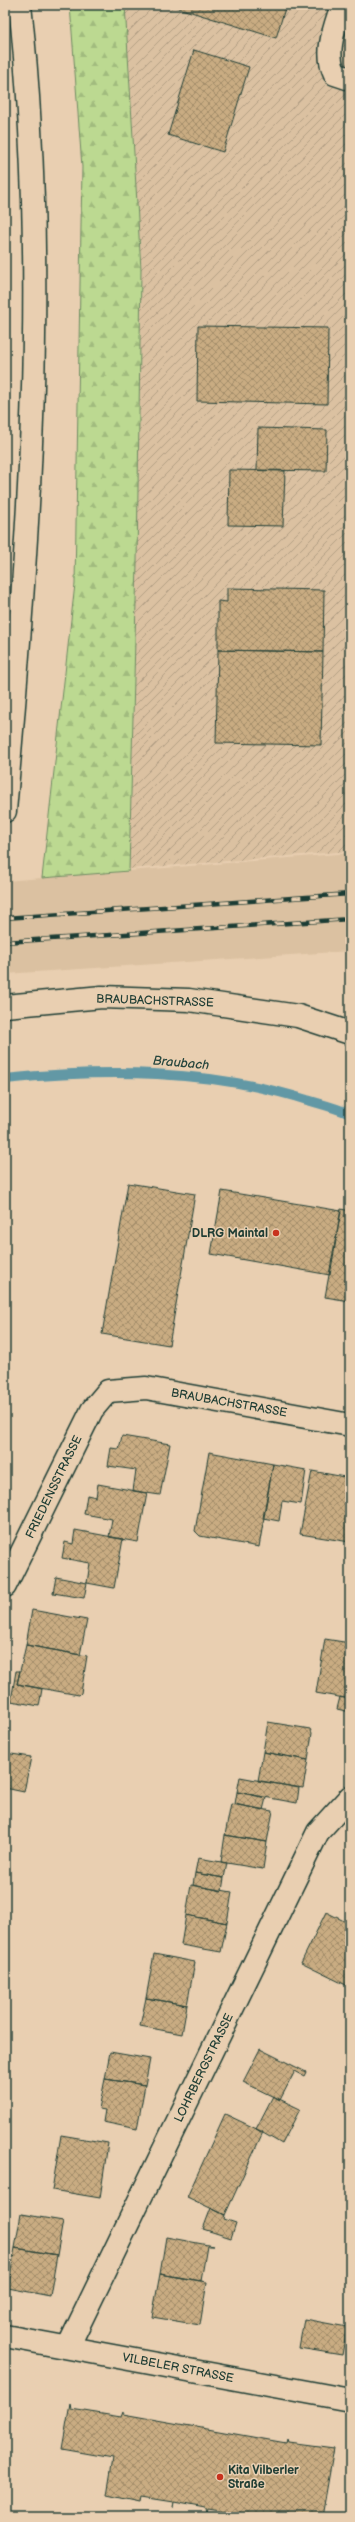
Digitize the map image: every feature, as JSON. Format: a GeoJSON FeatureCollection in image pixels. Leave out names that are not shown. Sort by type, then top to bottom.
{"type":"FeatureCollection","features":[{"type":"Feature","properties":{"kind":"street"},"geometry":{"type":"LineString","coordinates":[[5,810],[17,671],[34,394],[34,197],[20,5]]}},
{"type":"Feature","properties":{"kind":"street"},"geometry":{"type":"LineString","coordinates":[[342,5],[330,49],[330,63],[335,74],[350,79]]}},
{"type":"Feature","properties":{"kind":"street","name":"BRAUBACHSTRASSE"},"geometry":{"type":"LineString","coordinates":[[5,1006],[102,997],[189,1000],[298,1016],[350,1033]]}},
{"type":"Feature","properties":{"kind":"street","name":"BRAUBACHSTRASSE"},"geometry":{"type":"LineString","coordinates":[[108,1390],[146,1388],[350,1425]]}},
{"type":"Feature","properties":{"kind":"street","name":"FRIEDENSSTRASSE"},"geometry":{"type":"LineString","coordinates":[[5,1586],[92,1410],[108,1390]]}},
{"type":"Feature","properties":{"kind":"street","name":"LOHRBERGSTRASSE"},"geometry":{"type":"LineString","coordinates":[[68,2347],[318,1832],[350,1797]]}},
{"type":"Feature","properties":{"kind":"street","name":"VILBELER STRASSE"},"geometry":{"type":"LineString","coordinates":[[5,2336],[350,2400]]}},
{"type":"Feature","properties":{"kind":"shaded area"},"geometry":{"type":"Polygon","coordinates":[[[125,5],[350,5],[350,851],[129,869],[137,563],[141,269],[125,5]]]}},
{"type":"Feature","properties":{"kind":"shaded area"},"geometry":{"type":"Polygon","coordinates":[[[350,853],[350,951],[5,974],[5,881],[350,853]]]}},
{"type":"Feature","properties":{"kind":"green space"},"geometry":{"type":"Polygon","coordinates":[[[70,5],[125,5],[141,269],[137,563],[129,871],[42,878],[75,584],[82,167],[70,5]]]}},
{"type":"Feature","properties":{"kind":"building"},"geometry":{"type":"Polygon","coordinates":[[[179,5],[286,5],[276,38],[178,8],[179,5]]]}},
{"type":"Feature","properties":{"kind":"building"},"geometry":{"type":"Polygon","coordinates":[[[194,50],[249,67],[223,152],[168,135],[194,50]]]}},
{"type":"Feature","properties":{"kind":"building"},"geometry":{"type":"Polygon","coordinates":[[[198,326],[328,328],[327,404],[197,401],[198,326]]]}},
{"type":"Feature","properties":{"kind":"building"},"geometry":{"type":"Polygon","coordinates":[[[258,428],[327,430],[326,471],[257,470],[258,428]]]}},
{"type":"Feature","properties":{"kind":"building"},"geometry":{"type":"Polygon","coordinates":[[[229,470],[285,471],[283,526],[228,525],[229,470]]]}},
{"type":"Feature","properties":{"kind":"building"},"geometry":{"type":"Polygon","coordinates":[[[227,588],[324,590],[323,652],[218,650],[218,601],[227,602],[227,588]]]}},
{"type":"Feature","properties":{"kind":"building"},"geometry":{"type":"Polygon","coordinates":[[[218,650],[323,652],[321,745],[216,743],[218,650]]]}},
{"type":"Feature","properties":{"kind":"building"},"geometry":{"type":"Polygon","coordinates":[[[128,1183],[195,1194],[169,1345],[102,1334],[128,1183]]]}},
{"type":"Feature","properties":{"kind":"building","name":"DLRG Maintal"},"geometry":{"type":"Polygon","coordinates":[[[222,1191],[341,1211],[330,1275],[211,1254],[222,1191]]]}},
{"type":"Feature","properties":{"kind":"building"},"geometry":{"type":"Polygon","coordinates":[[[341,1209],[350,1211],[350,1301],[325,1297],[341,1209]]]}},
{"type":"Feature","properties":{"kind":"building"},"geometry":{"type":"Polygon","coordinates":[[[122,1436],[170,1444],[160,1495],[133,1491],[136,1470],[108,1466],[111,1448],[119,1449],[122,1436]]]}},
{"type":"Feature","properties":{"kind":"building"},"geometry":{"type":"Polygon","coordinates":[[[209,1452],[273,1464],[259,1547],[200,1536],[195,1531],[209,1452]]]}},
{"type":"Feature","properties":{"kind":"building"},"geometry":{"type":"Polygon","coordinates":[[[273,1464],[306,1470],[301,1504],[282,1501],[279,1521],[263,1518],[273,1464]]]}},
{"type":"Feature","properties":{"kind":"building"},"geometry":{"type":"Polygon","coordinates":[[[312,1471],[350,1478],[350,1542],[300,1534],[312,1471]]]}},
{"type":"Feature","properties":{"kind":"building"},"geometry":{"type":"Polygon","coordinates":[[[98,1484],[147,1493],[138,1542],[109,1537],[112,1519],[84,1514],[87,1495],[96,1497],[98,1484]]]}},
{"type":"Feature","properties":{"kind":"building"},"geometry":{"type":"Polygon","coordinates":[[[75,1530],[123,1539],[114,1588],[87,1583],[90,1563],[62,1558],[65,1542],[73,1544],[75,1530]]]}},
{"type":"Feature","properties":{"kind":"building"},"geometry":{"type":"Polygon","coordinates":[[[56,1577],[87,1583],[84,1598],[53,1593],[56,1577]]]}},
{"type":"Feature","properties":{"kind":"building"},"geometry":{"type":"Polygon","coordinates":[[[32,1610],[87,1620],[80,1655],[26,1645],[32,1610]]]}},
{"type":"Feature","properties":{"kind":"building"},"geometry":{"type":"Polygon","coordinates":[[[325,1639],[350,1643],[350,1699],[316,1693],[325,1639]]]}},
{"type":"Feature","properties":{"kind":"building"},"geometry":{"type":"Polygon","coordinates":[[[26,1645],[87,1656],[81,1693],[79,1695],[17,1684],[26,1645]]]}},
{"type":"Feature","properties":{"kind":"building"},"geometry":{"type":"Polygon","coordinates":[[[16,1671],[20,1671],[17,1684],[42,1689],[39,1706],[11,1701],[16,1671]]]}},
{"type":"Feature","properties":{"kind":"building"},"geometry":{"type":"Polygon","coordinates":[[[340,1697],[350,1699],[350,1712],[337,1709],[340,1697]]]}},
{"type":"Feature","properties":{"kind":"building"},"geometry":{"type":"Polygon","coordinates":[[[268,1722],[310,1729],[312,1733],[308,1760],[263,1752],[268,1722]]]}},
{"type":"Feature","properties":{"kind":"building"},"geometry":{"type":"Polygon","coordinates":[[[263,1752],[308,1760],[303,1788],[258,1781],[263,1752]]]}},
{"type":"Feature","properties":{"kind":"building"},"geometry":{"type":"Polygon","coordinates":[[[5,1753],[31,1757],[24,1792],[5,1788],[5,1753]]]}},
{"type":"Feature","properties":{"kind":"building"},"geometry":{"type":"Polygon","coordinates":[[[240,1777],[299,1788],[297,1803],[237,1792],[240,1777]]]}},
{"type":"Feature","properties":{"kind":"building"},"geometry":{"type":"Polygon","coordinates":[[[237,1792],[266,1798],[263,1810],[235,1804],[237,1792]]]}},
{"type":"Feature","properties":{"kind":"building"},"geometry":{"type":"Polygon","coordinates":[[[231,1804],[273,1811],[267,1842],[225,1835],[231,1804]]]}},
{"type":"Feature","properties":{"kind":"building"},"geometry":{"type":"Polygon","coordinates":[[[225,1835],[267,1842],[263,1869],[221,1862],[225,1835]]]}},
{"type":"Feature","properties":{"kind":"building"},"geometry":{"type":"Polygon","coordinates":[[[198,1858],[227,1863],[224,1878],[195,1873],[198,1858]]]}},
{"type":"Feature","properties":{"kind":"building"},"geometry":{"type":"Polygon","coordinates":[[[195,1873],[224,1878],[222,1891],[193,1885],[195,1873]]]}},
{"type":"Feature","properties":{"kind":"building"},"geometry":{"type":"Polygon","coordinates":[[[191,1885],[232,1892],[227,1923],[186,1915],[191,1885]]]}},
{"type":"Feature","properties":{"kind":"building"},"geometry":{"type":"Polygon","coordinates":[[[326,1912],[350,1924],[350,1987],[301,1963],[326,1912]]]}},
{"type":"Feature","properties":{"kind":"building"},"geometry":{"type":"Polygon","coordinates":[[[186,1915],[227,1923],[221,1952],[181,1945],[186,1915]]]}},
{"type":"Feature","properties":{"kind":"building"},"geometry":{"type":"Polygon","coordinates":[[[154,1954],[195,1962],[187,2005],[146,1998],[154,1954]]]}},
{"type":"Feature","properties":{"kind":"building"},"geometry":{"type":"Polygon","coordinates":[[[146,1998],[187,2005],[182,2034],[140,2026],[146,1998]]]}},
{"type":"Feature","properties":{"kind":"building"},"geometry":{"type":"Polygon","coordinates":[[[260,2049],[306,2072],[304,2076],[295,2071],[280,2100],[243,2082],[260,2049]]]}},
{"type":"Feature","properties":{"kind":"building"},"geometry":{"type":"Polygon","coordinates":[[[110,2052],[150,2059],[145,2085],[105,2079],[110,2052]]]}},
{"type":"Feature","properties":{"kind":"building"},"geometry":{"type":"Polygon","coordinates":[[[105,2079],[145,2085],[137,2129],[103,2122],[105,2110],[99,2109],[105,2079]]]}},
{"type":"Feature","properties":{"kind":"building"},"geometry":{"type":"Polygon","coordinates":[[[273,2096],[300,2109],[282,2144],[256,2129],[273,2096]]]}},
{"type":"Feature","properties":{"kind":"building"},"geometry":{"type":"Polygon","coordinates":[[[225,2114],[263,2132],[225,2215],[187,2197],[225,2114]]]}},
{"type":"Feature","properties":{"kind":"building"},"geometry":{"type":"Polygon","coordinates":[[[61,2135],[108,2143],[100,2198],[52,2190],[61,2135]]]}},
{"type":"Feature","properties":{"kind":"building"},"geometry":{"type":"Polygon","coordinates":[[[211,2208],[225,2215],[224,2219],[236,2223],[231,2238],[203,2229],[211,2208]]]}},
{"type":"Feature","properties":{"kind":"building"},"geometry":{"type":"Polygon","coordinates":[[[21,2214],[63,2221],[57,2255],[15,2248],[21,2214]]]}},
{"type":"Feature","properties":{"kind":"building"},"geometry":{"type":"Polygon","coordinates":[[[166,2237],[213,2246],[207,2246],[201,2281],[160,2274],[166,2237]]]}},
{"type":"Feature","properties":{"kind":"building"},"geometry":{"type":"Polygon","coordinates":[[[15,2248],[57,2255],[50,2296],[8,2288],[15,2248]]]}},
{"type":"Feature","properties":{"kind":"building"},"geometry":{"type":"Polygon","coordinates":[[[160,2274],[207,2282],[200,2325],[152,2317],[160,2274]]]}},
{"type":"Feature","properties":{"kind":"building"},"geometry":{"type":"Polygon","coordinates":[[[304,2319],[347,2327],[342,2355],[299,2348],[304,2319]]]}},
{"type":"Feature","properties":{"kind":"building","name":"Kita Vilberler Straße"},"geometry":{"type":"Polygon","coordinates":[[[70,2404],[71,2409],[121,2417],[123,2412],[123,2414],[286,2443],[287,2439],[288,2442],[334,2448],[322,2517],[255,2517],[241,2514],[239,2517],[239,2514],[208,2509],[207,2514],[206,2508],[174,2502],[173,2508],[173,2502],[141,2497],[140,2502],[107,2495],[113,2458],[62,2449],[70,2404]]]}},
{"type":"Feature","properties":{"kind":"waterway","name":"Braubach"},"geometry":{"type":"LineString","coordinates":[[5,1079],[119,1073],[195,1077],[233,1082],[270,1090],[329,1106],[350,1114]]}},
{"type":"Feature","properties":{"kind":"railway"},"geometry":{"type":"LineString","coordinates":[[5,918],[350,894]]}},
{"type":"Feature","properties":{"kind":"railway"},"geometry":{"type":"LineString","coordinates":[[5,942],[350,919]]}},
{"type":"Feature","properties":{"kind":"place","name":"DLRG Maintal"},"geometry":{"type":"Point","coordinates":[276,1233]}},
{"type":"Feature","properties":{"kind":"place","name":"Kita Vilberler Straße"},"geometry":{"type":"Point","coordinates":[220,2477]}}]}
